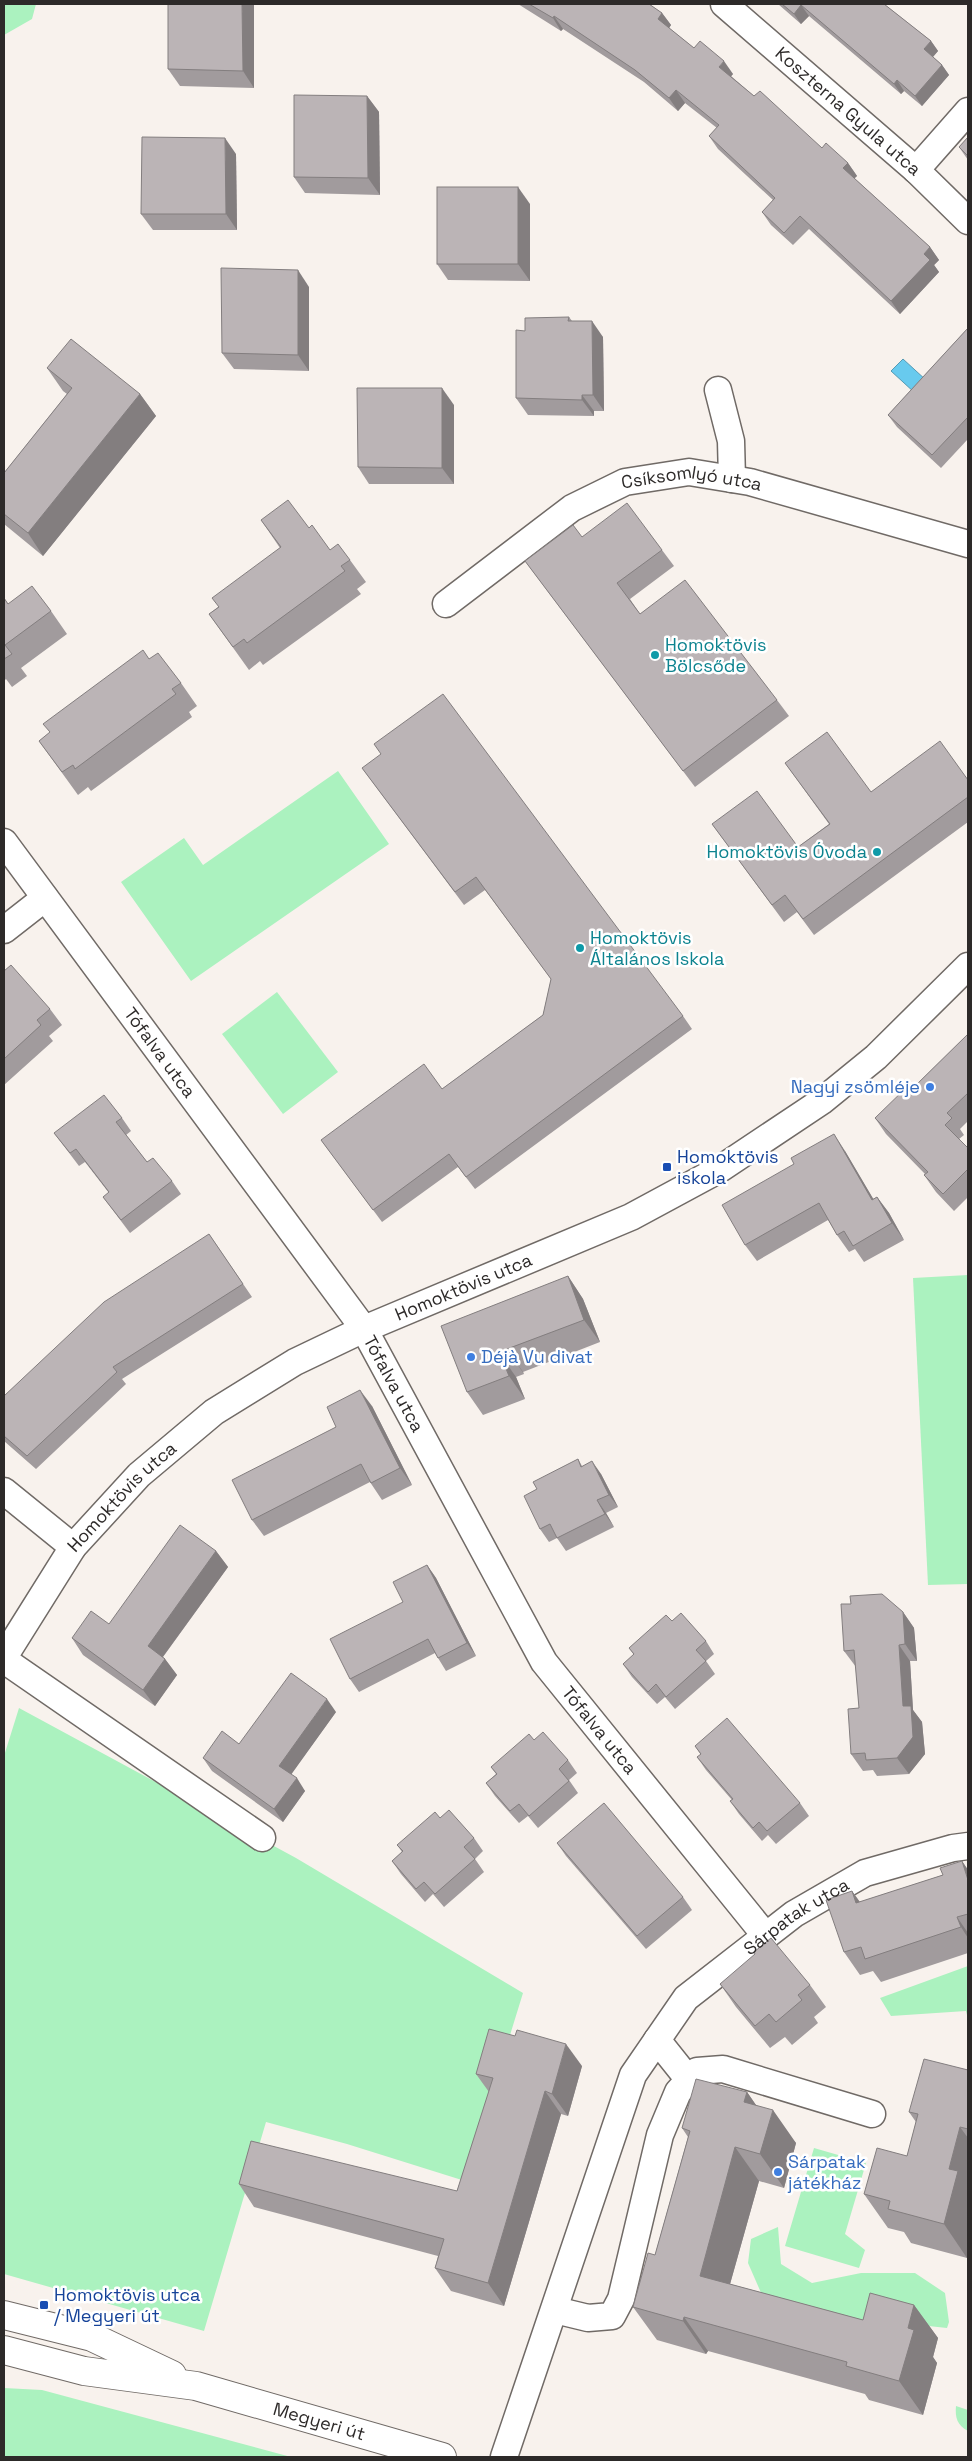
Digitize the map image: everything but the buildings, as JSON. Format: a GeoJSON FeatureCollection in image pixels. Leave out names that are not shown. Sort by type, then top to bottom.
{"type":"FeatureCollection","features":[{"type":"Feature","properties":{"kind":"main road","name":"Megyeri út"},"geometry":{"type":"LineString","coordinates":[[4,2315],[92,2337],[196,2386]]}},
{"type":"Feature","properties":{"kind":"main road","name":"Megyeri út"},"geometry":{"type":"LineString","coordinates":[[4,2350],[84,2371],[196,2386],[442,2457]]}},
{"type":"Feature","properties":{"kind":"street","name":"Koszterna Gyula utca"},"geometry":{"type":"LineString","coordinates":[[727,5],[916,170],[968,221]]}},
{"type":"Feature","properties":{"kind":"street"},"geometry":{"type":"LineString","coordinates":[[916,170],[968,112]]}},
{"type":"Feature","properties":{"kind":"street"},"geometry":{"type":"LineString","coordinates":[[718,390],[731,441],[732,479]]}},
{"type":"Feature","properties":{"kind":"street","name":"Csíksomlyó utca"},"geometry":{"type":"LineString","coordinates":[[446,604],[572,508],[625,482],[689,472],[750,482],[968,544]]}},
{"type":"Feature","properties":{"kind":"street","name":"Tófalva utca"},"geometry":{"type":"LineString","coordinates":[[4,842],[364,1329],[544,1662],[765,1935]]}},
{"type":"Feature","properties":{"kind":"street"},"geometry":{"type":"LineString","coordinates":[[4,930],[45,898]]}},
{"type":"Feature","properties":{"kind":"street","name":"Homoktövis utca"},"geometry":{"type":"LineString","coordinates":[[4,1658],[73,1547],[139,1475],[214,1412],[295,1362],[364,1329],[632,1217],[720,1169],[822,1101],[876,1057],[968,966]]}},
{"type":"Feature","properties":{"kind":"street"},"geometry":{"type":"LineString","coordinates":[[4,1491],[73,1547]]}},
{"type":"Feature","properties":{"kind":"street"},"geometry":{"type":"LineString","coordinates":[[4,1658],[262,1838]]}},
{"type":"Feature","properties":{"kind":"street","name":"Sárpatak utca"},"geometry":{"type":"LineString","coordinates":[[504,2457],[633,2075],[686,1998],[794,1914],[864,1873],[953,1848],[968,1846]]}},
{"type":"Feature","properties":{"kind":"street"},"geometry":{"type":"LineString","coordinates":[[657,2040],[689,2080]]}},
{"type":"Feature","properties":{"kind":"street"},"geometry":{"type":"LineString","coordinates":[[555,2310],[588,2318],[612,2316],[621,2299],[660,2135],[678,2092],[697,2071],[723,2069],[872,2114]]}},
{"type":"Feature","properties":{"kind":"green space"},"geometry":{"type":"Polygon","coordinates":[[[4,4],[36,4],[32,19],[4,35],[4,4]]]}},
{"type":"Feature","properties":{"kind":"green space"},"geometry":{"type":"Polygon","coordinates":[[[338,771],[389,844],[191,981],[121,882],[184,838],[203,865],[338,771]]]}},
{"type":"Feature","properties":{"kind":"green space"},"geometry":{"type":"Polygon","coordinates":[[[277,992],[338,1072],[283,1114],[222,1034],[277,992]]]}},
{"type":"Feature","properties":{"kind":"green space"},"geometry":{"type":"Polygon","coordinates":[[[968,1275],[968,1584],[928,1585],[913,1278],[968,1275]]]}},
{"type":"Feature","properties":{"kind":"green space"},"geometry":{"type":"Polygon","coordinates":[[[19,1708],[296,1858],[523,1993],[465,2181],[347,2144],[266,2122],[204,2331],[4,2274],[4,1756],[19,1708]]]}},
{"type":"Feature","properties":{"kind":"green space"},"geometry":{"type":"Polygon","coordinates":[[[968,1966],[968,2019],[966,2011],[891,2016],[880,1998],[968,1966]]]}},
{"type":"Feature","properties":{"kind":"green space"},"geometry":{"type":"Polygon","coordinates":[[[814,2148],[866,2163],[845,2234],[865,2250],[859,2268],[785,2246],[814,2148]]]}},
{"type":"Feature","properties":{"kind":"green space"},"geometry":{"type":"Polygon","coordinates":[[[778,2227],[781,2264],[812,2283],[861,2273],[915,2273],[945,2293],[949,2322],[947,2328],[901,2323],[867,2334],[762,2295],[748,2263],[751,2239],[778,2227]]]}},
{"type":"Feature","properties":{"kind":"green space"},"geometry":{"type":"Polygon","coordinates":[[[4,2388],[42,2390],[291,2457],[4,2457],[4,2388]]]}},
{"type":"Feature","properties":{"kind":"green space"},"geometry":{"type":"Polygon","coordinates":[[[956,2406],[968,2410],[968,2431],[958,2421],[956,2406]]]}},
{"type":"Feature","properties":{"kind":"water"},"geometry":{"type":"Polygon","coordinates":[[[903,359],[927,381],[915,393],[891,371],[903,359]]]}},
{"type":"Feature","properties":{"kind":"place","name":"Homoktövis Bölcsőde"},"geometry":{"type":"Point","coordinates":[655,655]}},
{"type":"Feature","properties":{"kind":"place","name":"Homoktövis Óvoda"},"geometry":{"type":"Point","coordinates":[877,852]}},
{"type":"Feature","properties":{"kind":"place","name":"Homoktövis Általános Iskola"},"geometry":{"type":"Point","coordinates":[580,948]}},
{"type":"Feature","properties":{"kind":"place","name":"Nagyi zsömléje"},"geometry":{"type":"Point","coordinates":[930,1087]}},
{"type":"Feature","properties":{"kind":"place","name":"Homoktövis iskola"},"geometry":{"type":"Point","coordinates":[667,1167]}},
{"type":"Feature","properties":{"kind":"place","name":"Déjà Vu divat"},"geometry":{"type":"Point","coordinates":[471,1357]}},
{"type":"Feature","properties":{"kind":"place","name":"Sárpatak játékház"},"geometry":{"type":"Point","coordinates":[778,2172]}},
{"type":"Feature","properties":{"kind":"place","name":"Homoktövis utca / Megyeri út"},"geometry":{"type":"Point","coordinates":[44,2305]}}]}
